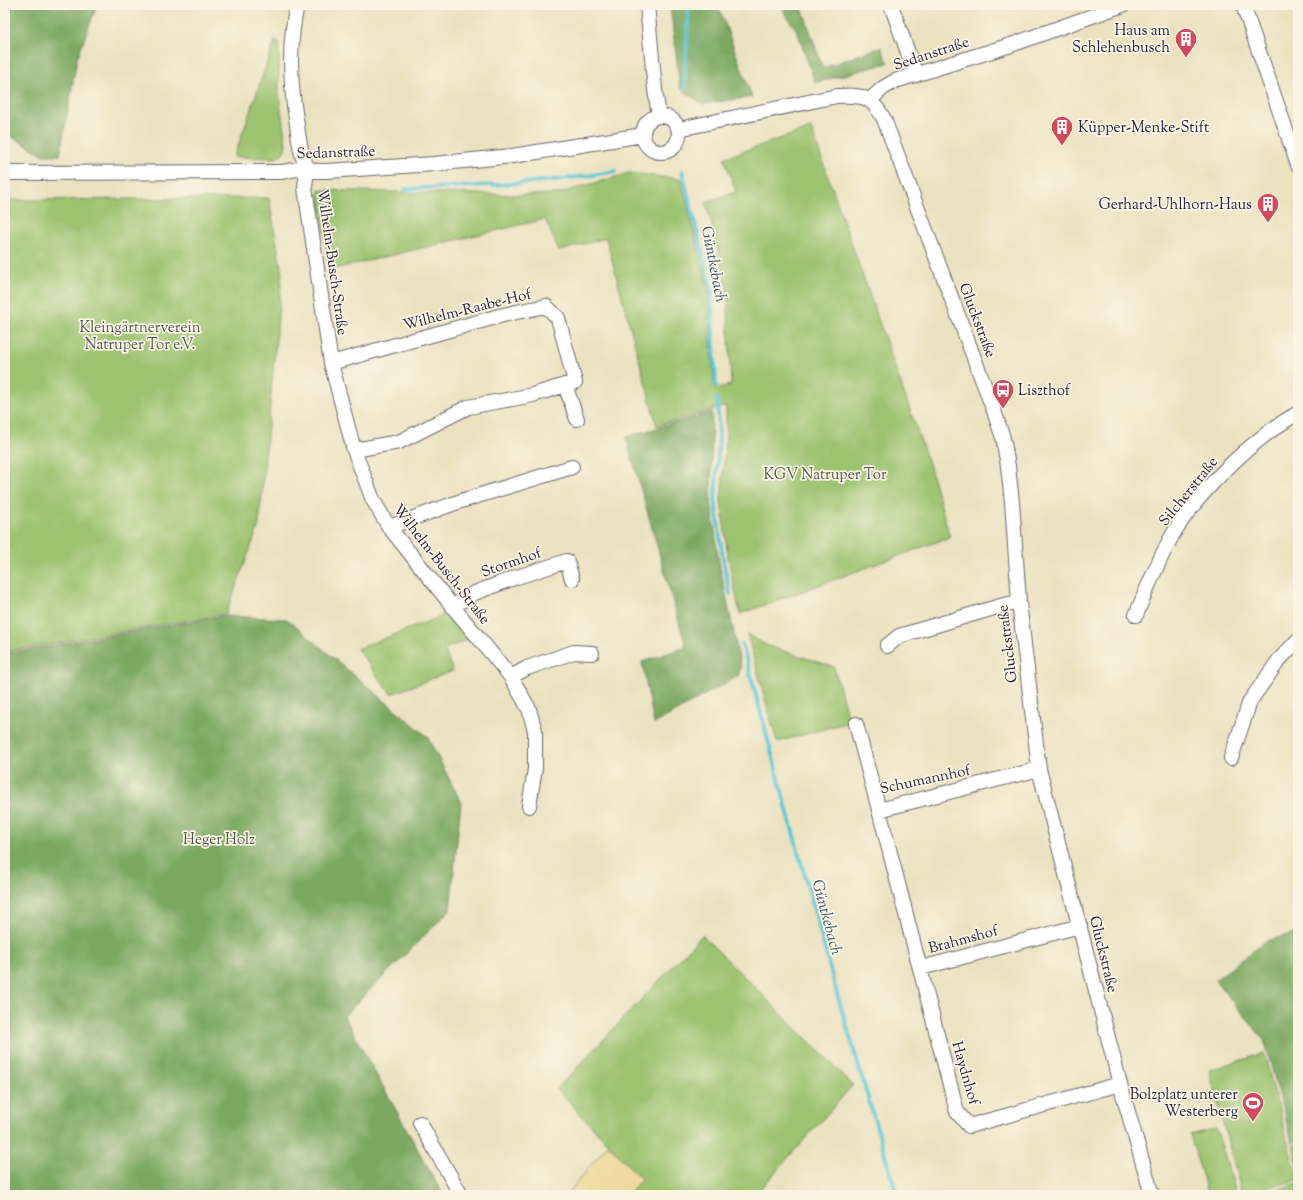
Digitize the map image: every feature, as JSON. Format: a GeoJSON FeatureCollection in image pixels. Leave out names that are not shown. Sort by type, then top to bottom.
{"type":"FeatureCollection","features":[{"type":"Feature","properties":{"kind":"street"},"geometry":{"type":"LineString","coordinates":[[297,5],[293,25],[290,61],[293,100],[301,151],[307,167]]}},
{"type":"Feature","properties":{"kind":"street"},"geometry":{"type":"LineString","coordinates":[[647,5],[659,116]]}},
{"type":"Feature","properties":{"kind":"street"},"geometry":{"type":"LineString","coordinates":[[891,5],[916,75]]}},
{"type":"Feature","properties":{"kind":"street","name":"Sedanstraße"},"geometry":{"type":"LineString","coordinates":[[870,100],[883,88],[895,81],[1011,45],[1123,5]]}},
{"type":"Feature","properties":{"kind":"street"},"geometry":{"type":"LineString","coordinates":[[1243,5],[1298,165]]}},
{"type":"Feature","properties":{"kind":"street"},"geometry":{"type":"LineString","coordinates":[[679,129],[837,96],[855,95],[870,100]]}},
{"type":"Feature","properties":{"kind":"street","name":"Gluckstraße"},"geometry":{"type":"LineString","coordinates":[[870,100],[878,107],[889,130],[1003,438],[1012,502],[1019,602],[1039,770],[1120,1084],[1152,1195]]}},
{"type":"Feature","properties":{"kind":"street"},"geometry":{"type":"LineString","coordinates":[[659,116],[668,117],[675,122],[679,129],[680,136],[678,143],[673,148],[665,152],[657,152],[645,143],[643,136],[644,130],[647,123],[653,118],[659,116]]}},
{"type":"Feature","properties":{"kind":"street","name":"Sedanstraße"},"geometry":{"type":"LineString","coordinates":[[5,173],[282,172],[307,167],[314,170],[326,171],[434,164],[512,156],[643,136]]}},
{"type":"Feature","properties":{"kind":"street","name":"Wilhelm-Busch-Straße"},"geometry":{"type":"LineString","coordinates":[[307,167],[305,188],[331,363],[354,450],[373,500],[389,527],[453,607],[512,677],[530,709],[535,731],[535,769],[529,806]]}},
{"type":"Feature","properties":{"kind":"street","name":"Wilhelm-Raabe-Hof"},"geometry":{"type":"LineString","coordinates":[[331,363],[502,315],[546,306],[558,318],[575,382],[565,385]]}},
{"type":"Feature","properties":{"kind":"street"},"geometry":{"type":"LineString","coordinates":[[354,450],[399,442],[468,407],[532,395],[565,385],[577,419]]}},
{"type":"Feature","properties":{"kind":"street","name":"Silcherstraße"},"geometry":{"type":"LineString","coordinates":[[1136,615],[1176,529],[1196,502],[1244,451],[1298,413]]}},
{"type":"Feature","properties":{"kind":"street"},"geometry":{"type":"LineString","coordinates":[[389,527],[461,501],[572,467]]}},
{"type":"Feature","properties":{"kind":"street","name":"Stormhof"},"geometry":{"type":"LineString","coordinates":[[453,607],[472,594],[567,561],[572,579]]}},
{"type":"Feature","properties":{"kind":"street"},"geometry":{"type":"LineString","coordinates":[[887,646],[900,636],[996,607],[1019,602]]}},
{"type":"Feature","properties":{"kind":"street"},"geometry":{"type":"LineString","coordinates":[[1232,758],[1250,701],[1279,660],[1298,640]]}},
{"type":"Feature","properties":{"kind":"street"},"geometry":{"type":"LineString","coordinates":[[512,677],[527,668],[574,652],[592,653]]}},
{"type":"Feature","properties":{"kind":"street","name":"Schumannhof"},"geometry":{"type":"LineString","coordinates":[[856,724],[879,810],[1039,770]]}},
{"type":"Feature","properties":{"kind":"street","name":"Brahmshof"},"geometry":{"type":"LineString","coordinates":[[879,810],[921,968],[1080,926]]}},
{"type":"Feature","properties":{"kind":"street","name":"Haydnhof"},"geometry":{"type":"LineString","coordinates":[[921,968],[958,1112],[969,1126],[1120,1084]]}},
{"type":"Feature","properties":{"kind":"street"},"geometry":{"type":"LineString","coordinates":[[420,1123],[460,1195]]}},
{"type":"Feature","properties":{"kind":"green space"},"geometry":{"type":"Polygon","coordinates":[[[5,5],[97,5],[77,59],[60,155],[44,155],[5,133],[5,5]]]}},
{"type":"Feature","properties":{"kind":"green space"},"geometry":{"type":"Polygon","coordinates":[[[670,5],[718,5],[752,97],[702,104],[680,88],[670,5]]]}},
{"type":"Feature","properties":{"kind":"green space"},"geometry":{"type":"Polygon","coordinates":[[[782,5],[801,5],[823,68],[881,47],[888,63],[815,83],[797,31],[785,14],[782,5]]]}},
{"type":"Feature","properties":{"kind":"green space"},"geometry":{"type":"Polygon","coordinates":[[[275,41],[279,42],[279,95],[286,145],[285,150],[276,158],[234,157],[275,41]]]}},
{"type":"Feature","properties":{"kind":"green space","name":"KGV Natruper Tor"},"geometry":{"type":"Polygon","coordinates":[[[811,128],[929,464],[950,537],[740,614],[728,557],[721,500],[726,435],[726,406],[657,426],[606,238],[559,251],[545,219],[329,270],[318,190],[520,195],[557,194],[629,173],[681,179],[708,288],[714,388],[731,385],[727,287],[706,202],[736,192],[724,158],[811,128]]]}},
{"type":"Feature","properties":{"kind":"green space","name":"Kleingärtnerverein Natruper Tor e.V."},"geometry":{"type":"Polygon","coordinates":[[[269,198],[282,274],[259,525],[226,614],[5,652],[5,200],[269,198]]]}},
{"type":"Feature","properties":{"kind":"green space"},"geometry":{"type":"Polygon","coordinates":[[[712,412],[711,500],[718,557],[741,667],[738,676],[654,724],[642,662],[686,647],[626,437],[712,412]]]}},
{"type":"Feature","properties":{"kind":"green space"},"geometry":{"type":"Polygon","coordinates":[[[447,614],[468,640],[444,649],[453,671],[391,694],[357,649],[447,614]]]}},
{"type":"Feature","properties":{"kind":"green space","name":"Heger Holz"},"geometry":{"type":"Polygon","coordinates":[[[224,616],[287,619],[427,736],[461,802],[450,910],[344,1016],[443,1195],[5,1195],[5,654],[224,616]]]}},
{"type":"Feature","properties":{"kind":"green space"},"geometry":{"type":"Polygon","coordinates":[[[747,634],[768,646],[834,667],[849,722],[777,742],[747,634]]]}},
{"type":"Feature","properties":{"kind":"green space"},"geometry":{"type":"Polygon","coordinates":[[[1298,932],[1298,1141],[1292,1142],[1264,1040],[1215,980],[1266,941],[1298,932]]]}},
{"type":"Feature","properties":{"kind":"green space"},"geometry":{"type":"Polygon","coordinates":[[[702,935],[853,1085],[755,1195],[628,1195],[641,1179],[557,1089],[702,935]]]}},
{"type":"Feature","properties":{"kind":"green space","name":"Bolzplatz unterer Westerberg"},"geometry":{"type":"Polygon","coordinates":[[[1264,1053],[1298,1180],[1242,1194],[1209,1070],[1264,1053]]]}},
{"type":"Feature","properties":{"kind":"green space"},"geometry":{"type":"Polygon","coordinates":[[[1216,1128],[1237,1195],[1208,1195],[1190,1135],[1216,1128]]]}},
{"type":"Feature","properties":{"kind":"green space"},"geometry":{"type":"Polygon","coordinates":[[[1298,1143],[1298,1166],[1293,1145],[1298,1143]]]}},
{"type":"Feature","properties":{"kind":"green space"},"geometry":{"type":"Polygon","coordinates":[[[1298,1183],[1298,1195],[1259,1195],[1298,1183]]]}},
{"type":"Feature","properties":{"kind":"sand"},"geometry":{"type":"Polygon","coordinates":[[[608,1144],[641,1179],[628,1195],[567,1195],[608,1144]]]}},
{"type":"Feature","properties":{"kind":"waterway","name":"Güntkebach"},"geometry":{"type":"LineString","coordinates":[[684,88],[689,5]]}},
{"type":"Feature","properties":{"kind":"waterway"},"geometry":{"type":"LineString","coordinates":[[405,189],[537,182],[616,171]]}},
{"type":"Feature","properties":{"kind":"waterway","name":"Güntkebach"},"geometry":{"type":"LineString","coordinates":[[682,171],[711,288],[716,386]]}},
{"type":"Feature","properties":{"kind":"waterway","name":"Güntkebach"},"geometry":{"type":"LineString","coordinates":[[717,399],[719,437],[715,500],[723,560],[730,594]]}},
{"type":"Feature","properties":{"kind":"waterway","name":"Güntkebach"},"geometry":{"type":"LineString","coordinates":[[742,644],[835,987],[897,1195]]}},
{"type":"Feature","properties":{"kind":"place","name":"Haus am Schlehenbusch"},"geometry":{"type":"Point","coordinates":[1186,58]}},
{"type":"Feature","properties":{"kind":"place","name":"Küpper-Menke-Stift"},"geometry":{"type":"Point","coordinates":[1062,146]}},
{"type":"Feature","properties":{"kind":"place","name":"Gerhard-Uhlhorn-Haus"},"geometry":{"type":"Point","coordinates":[1268,224]}},
{"type":"Feature","properties":{"kind":"place","name":"Liszthof"},"geometry":{"type":"Point","coordinates":[1003,410]}},
{"type":"Feature","properties":{"kind":"place","name":"Bolzplatz unterer Westerberg"},"geometry":{"type":"Point","coordinates":[1253,1122]}}]}
